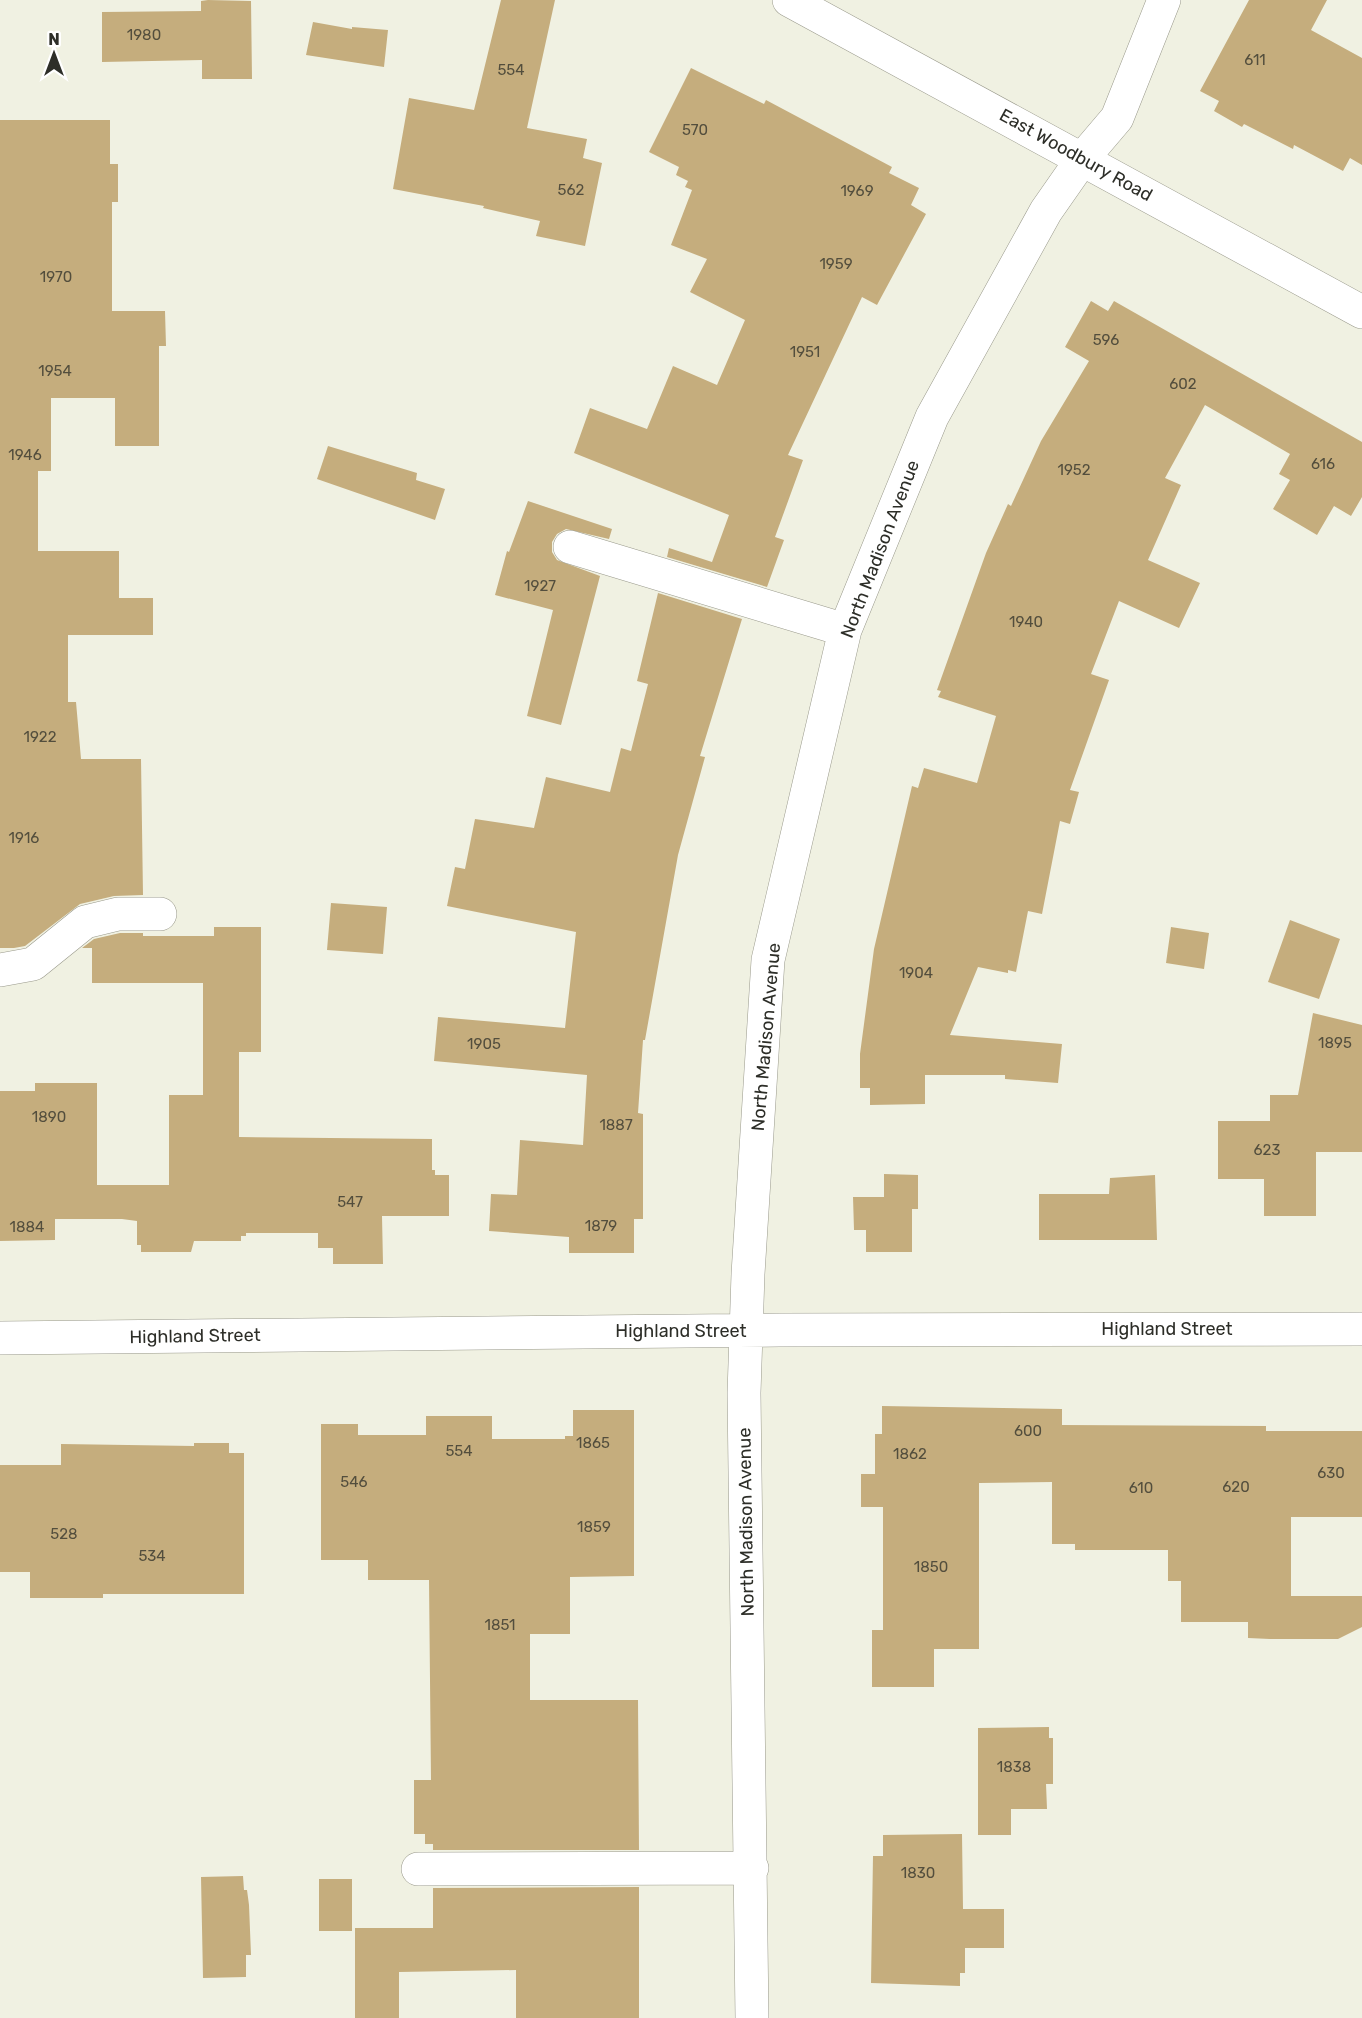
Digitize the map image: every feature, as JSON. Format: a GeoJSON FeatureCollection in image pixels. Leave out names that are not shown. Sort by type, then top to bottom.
{"type":"FeatureCollection","features":[{"type":"Feature","properties":{"kind":"street","name":"East Woodbury Road"},"geometry":{"type":"LineString","coordinates":[[789,0],[1362,312]]}},
{"type":"Feature","properties":{"kind":"street","name":"North Madison Avenue"},"geometry":{"type":"LineString","coordinates":[[752,2018],[752,1868],[744,1393],[768,960],[845,630],[932,417],[1046,211],[1083,159],[1117,118],[1164,0]]}},
{"type":"Feature","properties":{"kind":"street"},"geometry":{"type":"LineString","coordinates":[[570,548],[845,630]]}},
{"type":"Feature","properties":{"kind":"street"},"geometry":{"type":"LineString","coordinates":[[0,970],[33,964],[85,922],[118,914],[160,915]]}},
{"type":"Feature","properties":{"kind":"street","name":"Highland Street"},"geometry":{"type":"LineString","coordinates":[[0,1338],[747,1330],[1362,1329]]}},
{"type":"Feature","properties":{"kind":"street"},"geometry":{"type":"LineString","coordinates":[[418,1869],[752,1868]]}},
{"type":"Feature","properties":{"kind":"building"},"geometry":{"type":"Polygon","coordinates":[[[501,0],[555,0],[527,128],[587,139],[583,158],[602,163],[585,246],[536,236],[540,221],[483,208],[484,206],[393,189],[409,98],[474,110],[501,0]]]}},
{"type":"Feature","properties":{"kind":"building"},"geometry":{"type":"Polygon","coordinates":[[[1249,0],[1327,0],[1311,30],[1362,58],[1362,165],[1350,158],[1343,171],[1294,145],[1293,149],[1244,124],[1242,127],[1214,111],[1219,101],[1200,91],[1249,0]]]}},
{"type":"Feature","properties":{"kind":"building"},"geometry":{"type":"Polygon","coordinates":[[[201,1],[251,1],[252,79],[202,79],[202,60],[102,62],[102,12],[201,11],[201,1]]]}},
{"type":"Feature","properties":{"kind":"building"},"geometry":{"type":"Polygon","coordinates":[[[313,22],[352,29],[352,27],[388,30],[384,67],[306,55],[313,22]]]}},
{"type":"Feature","properties":{"kind":"building"},"geometry":{"type":"Polygon","coordinates":[[[691,68],[764,104],[766,100],[892,167],[889,173],[919,188],[911,205],[926,214],[877,305],[862,297],[788,455],[803,460],[775,537],[784,540],[767,587],[667,557],[669,548],[712,562],[729,515],[574,453],[590,408],[647,429],[673,366],[717,385],[745,320],[690,292],[707,259],[671,245],[692,190],[685,187],[688,181],[676,175],[679,167],[649,152],[691,68]]]}},
{"type":"Feature","properties":{"kind":"building"},"geometry":{"type":"Polygon","coordinates":[[[0,120],[110,120],[110,164],[118,164],[118,202],[112,202],[112,311],[165,311],[166,346],[159,346],[159,446],[115,446],[115,398],[51,398],[51,471],[38,471],[38,551],[119,551],[119,598],[153,598],[153,635],[68,635],[68,702],[76,702],[81,759],[141,759],[143,895],[114,896],[80,904],[25,946],[14,948],[0,948],[0,120]]]}},
{"type":"Feature","properties":{"kind":"building"},"geometry":{"type":"Polygon","coordinates":[[[1091,301],[1108,311],[1114,301],[1362,442],[1362,497],[1351,516],[1334,506],[1317,535],[1273,509],[1290,480],[1279,474],[1290,454],[1205,405],[1165,478],[1181,485],[1148,560],[1200,583],[1179,628],[1119,601],[1091,674],[1109,680],[1070,790],[1079,792],[1070,824],[1060,821],[1042,914],[1028,911],[1016,972],[1008,970],[1008,973],[978,967],[950,1035],[1062,1044],[1058,1083],[1005,1079],[1005,1075],[925,1075],[925,1104],[870,1105],[870,1088],[860,1088],[860,1054],[874,949],[912,786],[918,788],[924,768],[977,783],[996,716],[938,697],[941,691],[937,690],[986,553],[1008,504],[1011,506],[1041,441],[1089,361],[1065,347],[1091,301]]]}},
{"type":"Feature","properties":{"kind":"building"},"geometry":{"type":"Polygon","coordinates":[[[328,446],[417,473],[416,480],[445,489],[435,520],[317,479],[328,446]]]}},
{"type":"Feature","properties":{"kind":"building"},"geometry":{"type":"Polygon","coordinates":[[[528,501],[612,529],[609,539],[566,529],[557,534],[552,542],[552,552],[557,560],[600,576],[561,725],[527,716],[553,610],[495,595],[507,551],[509,552],[528,501]]]}},
{"type":"Feature","properties":{"kind":"building"},"geometry":{"type":"Polygon","coordinates":[[[658,593],[742,619],[700,756],[705,757],[678,855],[645,1040],[643,1040],[638,1113],[643,1114],[643,1219],[634,1219],[634,1253],[569,1253],[569,1237],[489,1231],[491,1194],[517,1195],[520,1140],[583,1145],[587,1075],[434,1061],[438,1017],[565,1028],[576,932],[447,906],[455,867],[465,869],[475,819],[534,828],[546,777],[610,792],[621,748],[631,751],[648,684],[637,681],[658,593]]]}},
{"type":"Feature","properties":{"kind":"building"},"geometry":{"type":"Polygon","coordinates":[[[331,903],[387,907],[383,954],[327,950],[331,903]]]}},
{"type":"Feature","properties":{"kind":"building"},"geometry":{"type":"Polygon","coordinates":[[[1290,920],[1340,939],[1319,999],[1268,982],[1290,920]]]}},
{"type":"Feature","properties":{"kind":"building"},"geometry":{"type":"Polygon","coordinates":[[[214,927],[261,927],[261,1052],[239,1052],[239,1137],[432,1139],[432,1170],[435,1170],[435,1175],[449,1175],[449,1216],[382,1216],[383,1264],[333,1264],[333,1248],[318,1248],[318,1233],[246,1233],[246,1236],[241,1236],[241,1241],[194,1241],[191,1252],[141,1252],[141,1245],[137,1245],[137,1221],[122,1219],[55,1219],[55,1240],[0,1241],[0,1091],[35,1091],[35,1083],[97,1083],[97,1185],[169,1185],[169,1095],[203,1095],[203,983],[92,983],[92,948],[82,948],[94,939],[120,933],[143,933],[143,936],[214,936],[214,927]]]}},
{"type":"Feature","properties":{"kind":"building"},"geometry":{"type":"Polygon","coordinates":[[[1171,927],[1209,933],[1204,969],[1166,963],[1171,927]]]}},
{"type":"Feature","properties":{"kind":"building"},"geometry":{"type":"Polygon","coordinates":[[[1313,1013],[1362,1025],[1362,1152],[1316,1152],[1316,1216],[1264,1216],[1264,1179],[1218,1179],[1218,1121],[1270,1121],[1270,1095],[1298,1095],[1313,1013]]]}},
{"type":"Feature","properties":{"kind":"building"},"geometry":{"type":"Polygon","coordinates":[[[884,1174],[918,1175],[918,1209],[912,1209],[912,1252],[866,1252],[866,1230],[854,1230],[853,1197],[884,1197],[884,1174]]]}},
{"type":"Feature","properties":{"kind":"building"},"geometry":{"type":"Polygon","coordinates":[[[1155,1175],[1157,1240],[1039,1240],[1039,1194],[1109,1194],[1110,1178],[1155,1175]]]}},
{"type":"Feature","properties":{"kind":"building"},"geometry":{"type":"Polygon","coordinates":[[[882,1406],[1062,1409],[1062,1425],[1266,1426],[1266,1431],[1362,1431],[1362,1517],[1291,1517],[1291,1596],[1362,1596],[1362,1627],[1338,1639],[1270,1639],[1248,1638],[1248,1622],[1181,1622],[1181,1581],[1168,1581],[1168,1550],[1075,1550],[1075,1544],[1052,1544],[1052,1482],[979,1483],[979,1649],[934,1649],[934,1687],[872,1687],[872,1630],[883,1630],[883,1507],[861,1507],[861,1474],[875,1474],[875,1434],[882,1434],[882,1406]]]}},
{"type":"Feature","properties":{"kind":"building"},"geometry":{"type":"Polygon","coordinates":[[[573,1410],[634,1410],[634,1576],[570,1577],[570,1634],[530,1634],[530,1700],[638,1700],[639,1850],[433,1850],[433,1844],[425,1844],[425,1834],[414,1834],[414,1780],[431,1780],[429,1580],[368,1580],[368,1560],[321,1560],[321,1424],[358,1424],[358,1435],[426,1435],[426,1416],[492,1416],[492,1439],[565,1439],[565,1436],[573,1436],[573,1410]]]}},
{"type":"Feature","properties":{"kind":"building"},"geometry":{"type":"Polygon","coordinates":[[[194,1443],[229,1443],[229,1453],[244,1453],[244,1594],[103,1594],[103,1598],[30,1598],[30,1572],[0,1572],[0,1465],[61,1465],[61,1444],[194,1446],[194,1443]]]}},
{"type":"Feature","properties":{"kind":"building"},"geometry":{"type":"Polygon","coordinates":[[[1049,1727],[1049,1738],[1053,1738],[1053,1784],[1046,1784],[1047,1809],[1011,1809],[1011,1835],[978,1835],[978,1728],[1049,1727]]]}},
{"type":"Feature","properties":{"kind":"building"},"geometry":{"type":"Polygon","coordinates":[[[962,1834],[963,1909],[1004,1909],[1004,1948],[965,1948],[965,1973],[960,1973],[960,1986],[871,1983],[873,1856],[883,1856],[883,1835],[962,1834]]]}},
{"type":"Feature","properties":{"kind":"building"},"geometry":{"type":"Polygon","coordinates":[[[243,1876],[244,1890],[247,1890],[249,1905],[251,1955],[246,1955],[246,1977],[203,1978],[201,1877],[243,1876]]]}},
{"type":"Feature","properties":{"kind":"building"},"geometry":{"type":"Polygon","coordinates":[[[319,1879],[352,1879],[352,1931],[319,1931],[319,1879]]]}},
{"type":"Feature","properties":{"kind":"building"},"geometry":{"type":"Polygon","coordinates":[[[639,1887],[639,2018],[516,2018],[516,1970],[399,1972],[399,2018],[355,2018],[355,1928],[433,1928],[433,1888],[639,1887]]]}}]}
